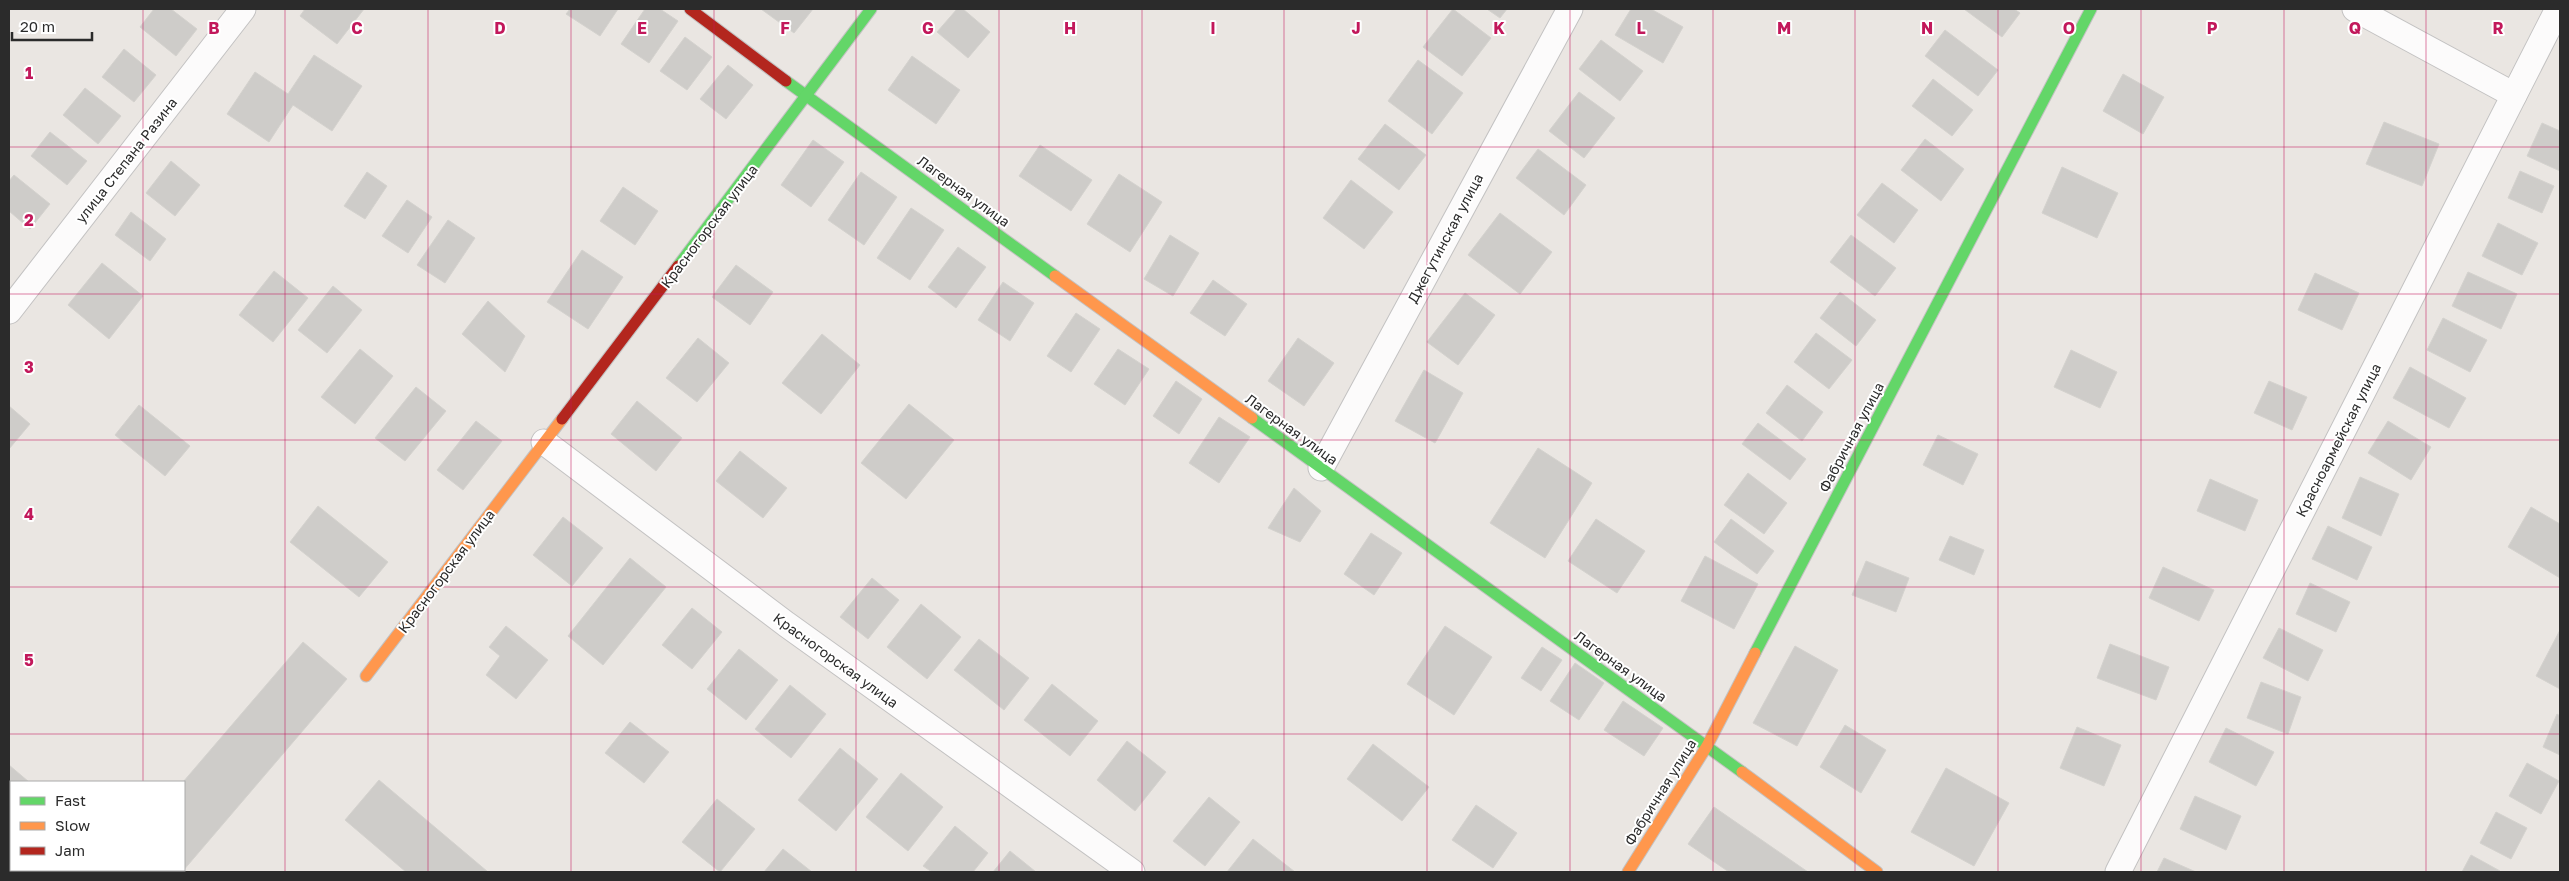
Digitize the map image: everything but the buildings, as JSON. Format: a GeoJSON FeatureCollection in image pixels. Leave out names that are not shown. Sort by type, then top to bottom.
{"type":"FeatureCollection","features":[{"type":"Feature","properties":{"kind":"street","name":"улица Степана Разина"},"geometry":{"type":"LineString","coordinates":[[9,311],[243,9]]}},
{"type":"Feature","properties":{"kind":"street","name":"Лагерная улица"},"geometry":{"type":"LineString","coordinates":[[690,9],[807,97],[1707,746],[1877,872]]}},
{"type":"Feature","properties":{"kind":"street","name":"Красногорская улица"},"geometry":{"type":"LineString","coordinates":[[366,676],[807,97],[871,9]]}},
{"type":"Feature","properties":{"kind":"street","name":"Джегутинская улица"},"geometry":{"type":"LineString","coordinates":[[1321,468],[1570,9]]}},
{"type":"Feature","properties":{"kind":"street","name":"Фабричная улица"},"geometry":{"type":"LineString","coordinates":[[1628,872],[1707,746],[2091,9]]}},
{"type":"Feature","properties":{"kind":"street"},"geometry":{"type":"LineString","coordinates":[[2355,9],[2514,95]]}},
{"type":"Feature","properties":{"kind":"street","name":"Красноармейская улица"},"geometry":{"type":"LineString","coordinates":[[2118,872],[2558,9]]}},
{"type":"Feature","properties":{"kind":"street","name":"Красногорская улица"},"geometry":{"type":"LineString","coordinates":[[544,442],[786,624],[1132,872]]}},
{"type":"Feature","properties":{"kind":"traffic: fast"},"geometry":{"type":"LineString","coordinates":[[678,266],[871,9]]}},
{"type":"Feature","properties":{"kind":"traffic: fast"},"geometry":{"type":"LineString","coordinates":[[1755,653],[2091,9]]}},
{"type":"Feature","properties":{"kind":"traffic: fast"},"geometry":{"type":"LineString","coordinates":[[786,81],[1055,276]]}},
{"type":"Feature","properties":{"kind":"traffic: fast"},"geometry":{"type":"LineString","coordinates":[[1252,418],[1742,772]]}},
{"type":"Feature","properties":{"kind":"traffic: slow"},"geometry":{"type":"LineString","coordinates":[[1055,276],[1252,418]]}},
{"type":"Feature","properties":{"kind":"traffic: slow"},"geometry":{"type":"LineString","coordinates":[[366,676],[562,419]]}},
{"type":"Feature","properties":{"kind":"traffic: slow"},"geometry":{"type":"LineString","coordinates":[[1628,872],[1707,746],[1755,653]]}},
{"type":"Feature","properties":{"kind":"traffic: slow"},"geometry":{"type":"LineString","coordinates":[[1742,772],[1877,872]]}},
{"type":"Feature","properties":{"kind":"traffic: jam"},"geometry":{"type":"LineString","coordinates":[[690,9],[786,81]]}},
{"type":"Feature","properties":{"kind":"traffic: jam"},"geometry":{"type":"LineString","coordinates":[[562,419],[678,266]]}}]}
